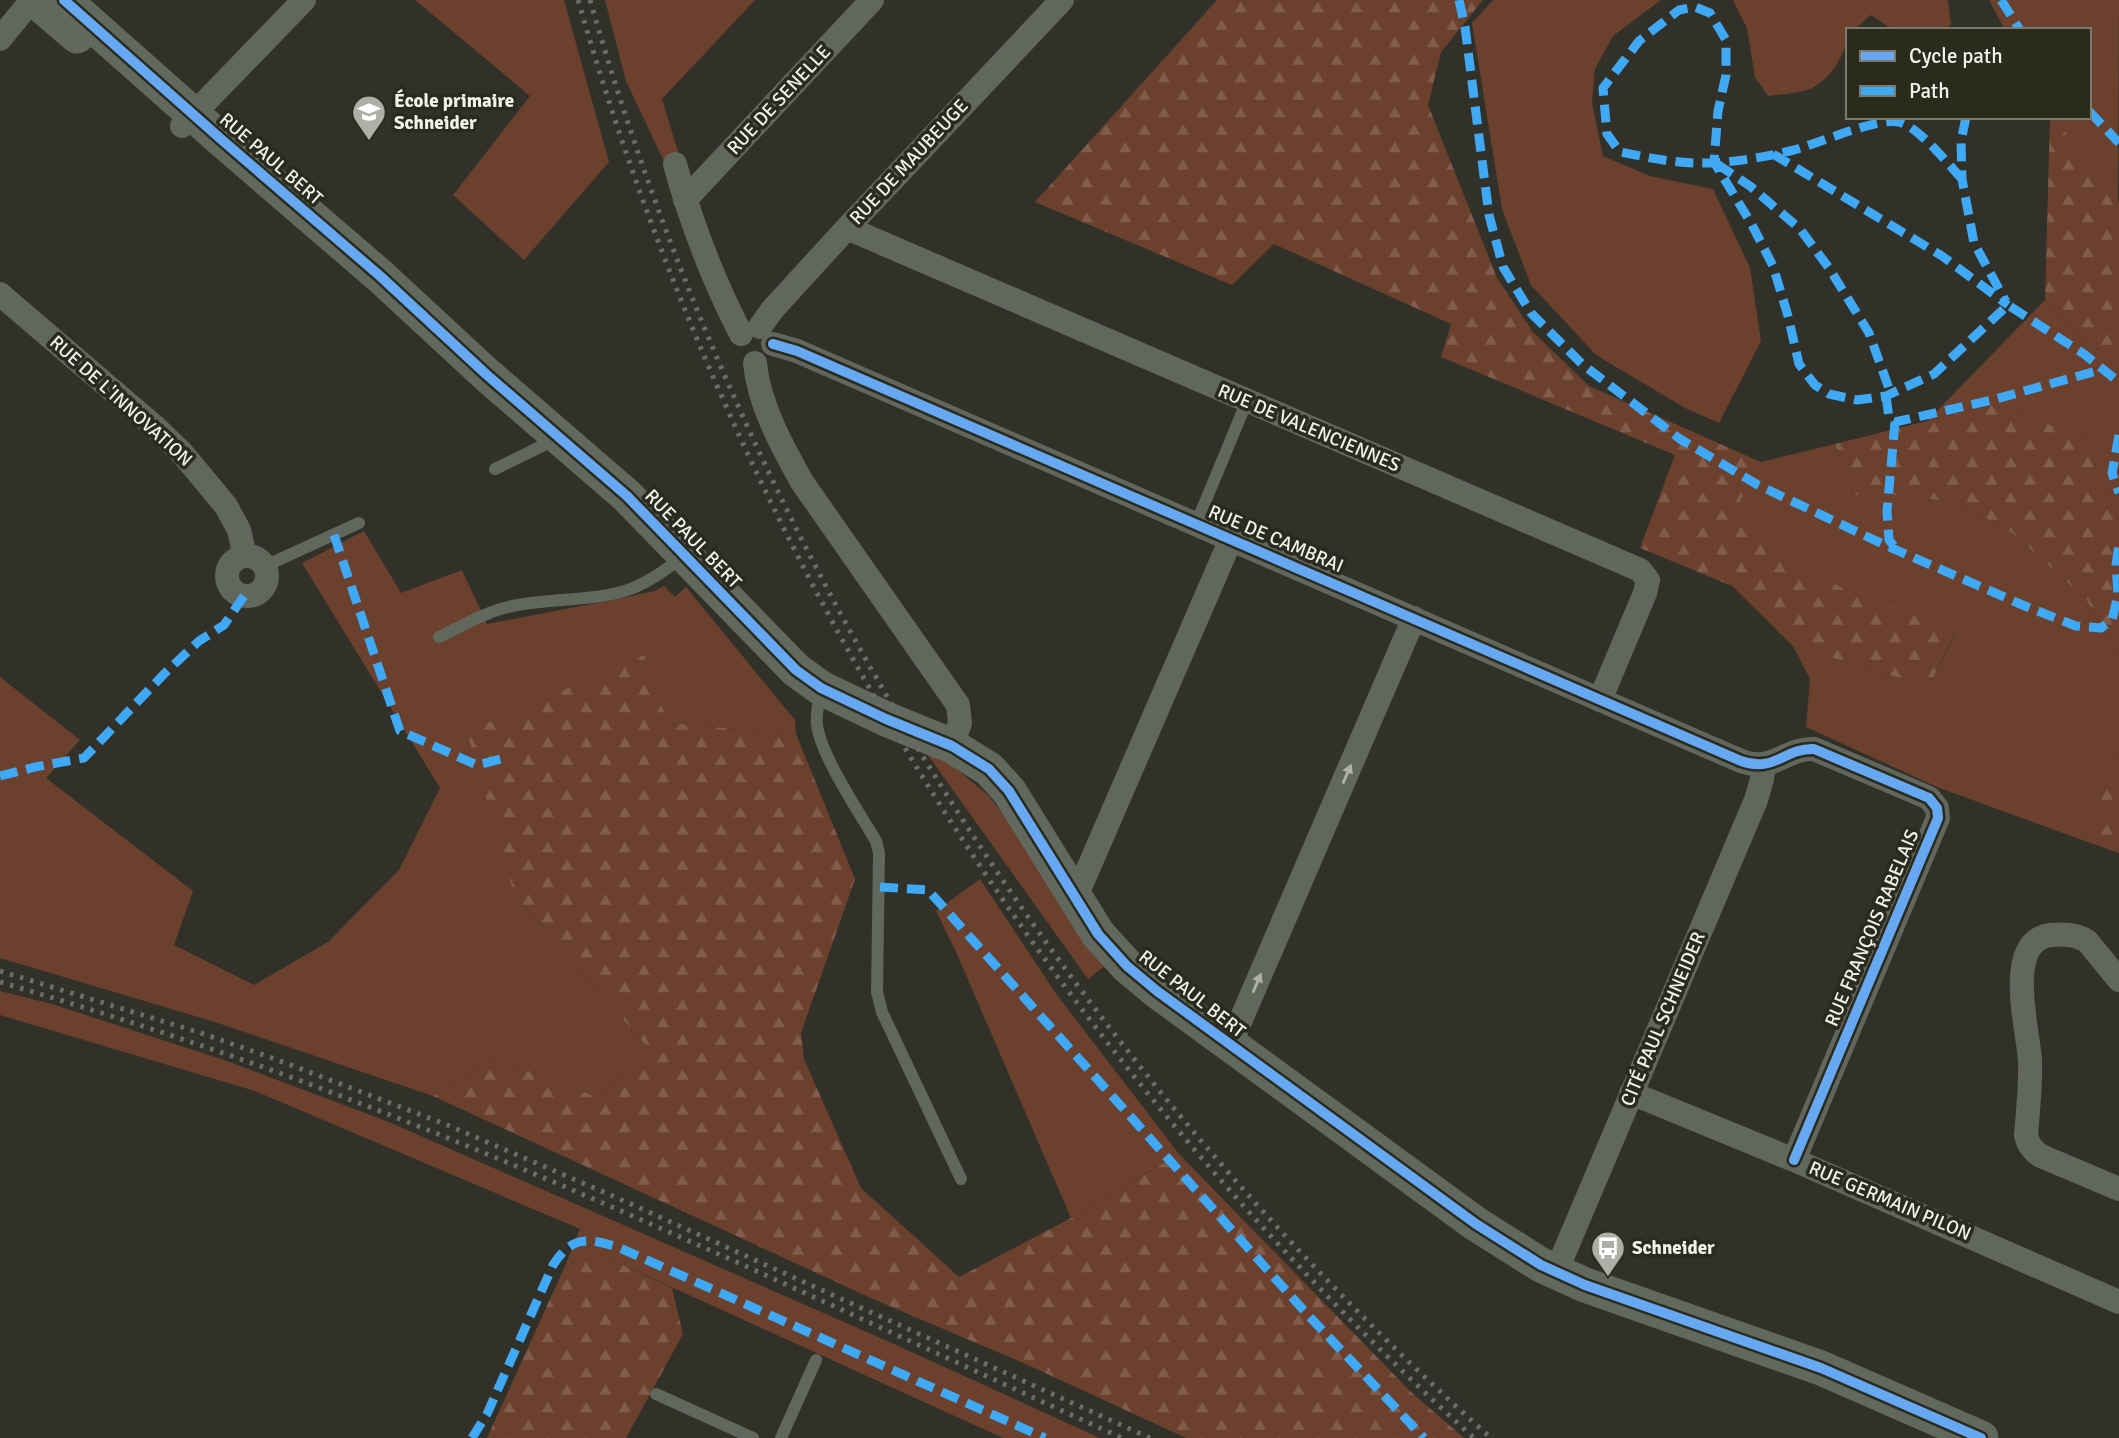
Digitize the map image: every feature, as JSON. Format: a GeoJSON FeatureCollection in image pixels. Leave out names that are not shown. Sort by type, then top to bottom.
{"type":"FeatureCollection","features":[{"type":"Feature","properties":{"kind":"street"},"geometry":{"type":"LineString","coordinates":[[0,39],[34,0]]}},
{"type":"Feature","properties":{"kind":"street","name":"RUE PAUL BERT"},"geometry":{"type":"LineString","coordinates":[[34,0],[390,284],[487,374],[635,504],[785,660],[821,688],[952,746],[989,769],[1009,791],[1098,934],[1127,966],[1230,1045],[1476,1224],[1527,1257],[1585,1286],[1821,1368],[1981,1438]]}},
{"type":"Feature","properties":{"kind":"street","name":"RUE PAUL BERT"},"geometry":{"type":"LineString","coordinates":[[64,0],[187,120]]}},
{"type":"Feature","properties":{"kind":"street"},"geometry":{"type":"LineString","coordinates":[[187,120],[304,0]]}},
{"type":"Feature","properties":{"kind":"street","name":"RUE DE SENELLE"},"geometry":{"type":"LineString","coordinates":[[685,200],[872,0]]}},
{"type":"Feature","properties":{"kind":"street","name":"RUE DE MAUBEUGE"},"geometry":{"type":"LineString","coordinates":[[758,335],[772,310],[1062,0]]}},
{"type":"Feature","properties":{"kind":"street"},"geometry":{"type":"LineString","coordinates":[[675,164],[685,200],[724,301],[758,335],[737,343],[738,353],[746,361],[755,363],[757,383],[770,418],[802,482],[958,705],[960,723],[952,746]]}},
{"type":"Feature","properties":{"kind":"street","name":"RUE DE VALENCIENNES"},"geometry":{"type":"LineString","coordinates":[[847,228],[1640,570],[1648,580],[1645,593],[1600,700]]}},
{"type":"Feature","properties":{"kind":"street","name":"RUE DE L'INNOVATION"},"geometry":{"type":"LineString","coordinates":[[0,294],[182,453],[226,506],[255,561]]}},
{"type":"Feature","properties":{"kind":"street","name":"RUE DE CAMBRAI"},"geometry":{"type":"LineString","coordinates":[[758,335],[1741,761],[1764,765]]}},
{"type":"Feature","properties":{"kind":"street"},"geometry":{"type":"LineString","coordinates":[[1075,899],[1231,539]]}},
{"type":"Feature","properties":{"kind":"street"},"geometry":{"type":"LineString","coordinates":[[1230,1045],[1414,618]]}},
{"type":"Feature","properties":{"kind":"street","name":"RUE FRANÇOIS RABELAIS"},"geometry":{"type":"LineString","coordinates":[[1764,765],[1796,751],[1814,749],[1922,793],[1933,802],[1938,813],[1794,1160]]}},
{"type":"Feature","properties":{"kind":"street","name":"CITÉ PAUL SCHNEIDER"},"geometry":{"type":"LineString","coordinates":[[1556,1272],[1756,800],[1764,765]]}},
{"type":"Feature","properties":{"kind":"street"},"geometry":{"type":"LineString","coordinates":[[2119,980],[2087,941],[2066,934],[2038,939],[2029,947],[2022,984],[2030,1065],[2027,1139],[2041,1156],[2119,1189]]}},
{"type":"Feature","properties":{"kind":"street","name":"RUE GERMAIN PILON"},"geometry":{"type":"LineString","coordinates":[[1631,1093],[1794,1160],[2119,1302]]}},
{"type":"Feature","properties":{"kind":"lane"},"geometry":{"type":"LineString","coordinates":[[1196,524],[1247,401]]}},
{"type":"Feature","properties":{"kind":"lane"},"geometry":{"type":"LineString","coordinates":[[495,469],[542,446],[557,434]]}},
{"type":"Feature","properties":{"kind":"lane"},"geometry":{"type":"LineString","coordinates":[[255,561],[359,523]]}},
{"type":"Feature","properties":{"kind":"lane"},"geometry":{"type":"LineString","coordinates":[[439,637],[506,607],[622,592],[645,582],[685,555]]}},
{"type":"Feature","properties":{"kind":"lane"},"geometry":{"type":"LineString","coordinates":[[821,688],[817,722],[822,746],[876,841],[879,853],[877,992],[882,1012],[961,1179]]}},
{"type":"Feature","properties":{"kind":"lane"},"geometry":{"type":"LineString","coordinates":[[781,1438],[816,1360]]}},
{"type":"Feature","properties":{"kind":"lane"},"geometry":{"type":"LineString","coordinates":[[656,1394],[753,1438]]}},
{"type":"Feature","properties":{"kind":"green space"},"geometry":{"type":"Polygon","coordinates":[[[415,0],[564,0],[609,162],[524,260],[453,195],[530,96],[415,0]]]}},
{"type":"Feature","properties":{"kind":"green space"},"geometry":{"type":"Polygon","coordinates":[[[605,0],[755,0],[662,99],[683,168],[668,170],[626,81],[605,0]]]}},
{"type":"Feature","properties":{"kind":"green space"},"geometry":{"type":"Polygon","coordinates":[[[1217,0],[1483,0],[1441,52],[1428,105],[1497,278],[1533,332],[1589,386],[1761,462],[1738,505],[1798,570],[1955,632],[1929,687],[1793,646],[1732,586],[1640,548],[1675,455],[1441,357],[1451,324],[1274,244],[1232,285],[1035,202],[1217,0]]]}},
{"type":"Feature","properties":{"kind":"green space"},"geometry":{"type":"Polygon","coordinates":[[[1493,0],[1661,0],[1613,36],[1595,69],[1592,103],[1603,156],[1650,176],[1713,189],[1750,268],[1761,341],[1719,423],[1685,408],[1596,355],[1531,285],[1502,209],[1472,23],[1493,0]]]}},
{"type":"Feature","properties":{"kind":"green space"},"geometry":{"type":"Polygon","coordinates":[[[1733,0],[1948,0],[1951,24],[1948,28],[1890,28],[1871,15],[1856,28],[1846,28],[1845,48],[1836,66],[1823,81],[1802,91],[1768,96],[1755,77],[1747,28],[1733,0]]]}},
{"type":"Feature","properties":{"kind":"green space"},"geometry":{"type":"Polygon","coordinates":[[[1989,0],[2119,0],[2118,204],[2055,119],[2091,119],[2091,28],[2004,28],[1989,0]]]}},
{"type":"Feature","properties":{"kind":"green space"},"geometry":{"type":"Polygon","coordinates":[[[2050,119],[2055,119],[2118,203],[2119,200],[2119,356],[2091,347],[2045,300],[2050,119]]]}},
{"type":"Feature","properties":{"kind":"green space"},"geometry":{"type":"Polygon","coordinates":[[[2045,300],[2091,347],[2119,356],[2119,521],[2100,479],[2087,437],[1991,405],[1927,421],[2045,300]]]}},
{"type":"Feature","properties":{"kind":"green space"},"geometry":{"type":"Polygon","coordinates":[[[1991,405],[2087,437],[2100,479],[2119,521],[2119,658],[2086,599],[2011,532],[1965,506],[1913,495],[1854,495],[1835,444],[1991,405]]]}},
{"type":"Feature","properties":{"kind":"green space"},"geometry":{"type":"Polygon","coordinates":[[[1835,444],[1854,495],[1913,495],[1965,506],[2011,532],[2086,599],[2119,658],[2119,747],[2085,841],[1937,787],[1806,727],[1810,679],[1793,646],[1929,687],[1955,633],[1798,570],[1737,505],[1761,462],[1835,444]]]}},
{"type":"Feature","properties":{"kind":"green space"},"geometry":{"type":"Polygon","coordinates":[[[364,531],[401,593],[462,570],[487,624],[655,591],[664,586],[675,597],[686,587],[795,720],[796,734],[668,723],[644,656],[515,897],[651,1051],[597,1097],[495,1058],[433,1096],[215,1022],[0,958],[0,677],[80,740],[46,778],[193,891],[174,945],[254,985],[328,942],[399,870],[440,788],[302,563],[364,531]]]}},
{"type":"Feature","properties":{"kind":"green space"},"geometry":{"type":"Polygon","coordinates":[[[644,655],[668,723],[796,734],[855,879],[801,1033],[804,1059],[861,1188],[959,1277],[1071,1218],[1179,1154],[1411,1392],[1464,1438],[1186,1438],[1028,1365],[873,1299],[433,1096],[495,1058],[597,1097],[651,1051],[515,897],[467,732],[644,655]]]}},
{"type":"Feature","properties":{"kind":"green space"},"geometry":{"type":"Polygon","coordinates":[[[920,744],[947,761],[989,796],[1022,839],[1106,965],[1088,979],[920,744]]]}},
{"type":"Feature","properties":{"kind":"green space"},"geometry":{"type":"Polygon","coordinates":[[[2119,747],[2119,853],[2085,841],[2119,747]]]}},
{"type":"Feature","properties":{"kind":"green space"},"geometry":{"type":"Polygon","coordinates":[[[980,879],[1057,995],[1179,1154],[1071,1218],[936,911],[980,879]]]}},
{"type":"Feature","properties":{"kind":"green space"},"geometry":{"type":"Polygon","coordinates":[[[0,991],[52,1004],[224,1060],[389,1122],[885,1340],[1100,1438],[1003,1438],[599,1254],[565,1266],[580,1229],[255,1091],[0,1015],[0,991]]]}},
{"type":"Feature","properties":{"kind":"green space"},"geometry":{"type":"Polygon","coordinates":[[[599,1254],[672,1288],[683,1334],[626,1438],[487,1438],[565,1266],[599,1254]]]}},
{"type":"Feature","properties":{"kind":"railway"},"geometry":{"type":"LineString","coordinates":[[578,0],[645,205],[725,404],[819,596],[926,782],[1045,959],[1176,1128],[1319,1288],[1474,1438]]}},
{"type":"Feature","properties":{"kind":"railway"},"geometry":{"type":"LineString","coordinates":[[590,0],[656,205],[737,404],[831,597],[939,782],[1059,960],[1191,1129],[1336,1289],[1491,1438]]}},
{"type":"Feature","properties":{"kind":"railway"},"geometry":{"type":"LineString","coordinates":[[0,971],[201,1033],[445,1124],[613,1196],[1150,1438]]}},
{"type":"Feature","properties":{"kind":"railway"},"geometry":{"type":"LineString","coordinates":[[0,982],[214,1050],[440,1135],[734,1261],[1122,1438]]}},
{"type":"Feature","properties":{"kind":"marked path"},"geometry":{"type":"LineString","coordinates":[[1459,0],[1465,27],[1489,215],[1503,267],[1531,313],[1582,364],[1680,439],[1758,485],[1887,546],[2076,626],[2101,628],[2112,620],[2118,595],[2116,565],[2119,544]]}},
{"type":"Feature","properties":{"kind":"marked path"},"geometry":{"type":"LineString","coordinates":[[2001,0],[2019,28]]}},
{"type":"Feature","properties":{"kind":"marked path"},"geometry":{"type":"LineString","coordinates":[[1962,179],[1924,138],[1899,122],[1876,124],[1790,151],[1718,163],[1706,163],[1685,162],[1657,159],[1620,152],[1607,134],[1603,88],[1639,41],[1679,10],[1695,7],[1710,13],[1726,40],[1726,75],[1718,111],[1714,162],[1751,223],[1773,266],[1799,364],[1815,385],[1829,394],[1857,400],[1886,396],[1934,374],[2008,305],[2084,354],[2119,382]]}},
{"type":"Feature","properties":{"kind":"marked path"},"geometry":{"type":"LineString","coordinates":[[2091,113],[2119,143]]}},
{"type":"Feature","properties":{"kind":"marked path"},"geometry":{"type":"LineString","coordinates":[[1966,119],[1961,141],[1962,179],[1974,243],[2006,302]]}},
{"type":"Feature","properties":{"kind":"marked path"},"geometry":{"type":"LineString","coordinates":[[1773,154],[1942,256],[2008,305]]}},
{"type":"Feature","properties":{"kind":"marked path"},"geometry":{"type":"LineString","coordinates":[[1717,164],[1750,186],[1800,229],[1829,268],[1869,333],[1891,394]]}},
{"type":"Feature","properties":{"kind":"marked path"},"geometry":{"type":"LineString","coordinates":[[1886,396],[1889,418],[1895,422],[1992,400],[2104,369]]}},
{"type":"Feature","properties":{"kind":"marked path"},"geometry":{"type":"LineString","coordinates":[[1895,422],[1887,511],[1889,540],[1898,551]]}},
{"type":"Feature","properties":{"kind":"marked path"},"geometry":{"type":"LineString","coordinates":[[2119,435],[2112,473],[2119,493]]}},
{"type":"Feature","properties":{"kind":"marked path"},"geometry":{"type":"LineString","coordinates":[[334,535],[400,731],[477,765],[501,759]]}},
{"type":"Feature","properties":{"kind":"marked path"},"geometry":{"type":"LineString","coordinates":[[0,776],[84,758],[165,673],[199,641],[224,625],[244,596]]}},
{"type":"Feature","properties":{"kind":"marked path"},"geometry":{"type":"LineString","coordinates":[[880,887],[928,890],[1307,1314],[1424,1438]]}},
{"type":"Feature","properties":{"kind":"marked path"},"geometry":{"type":"LineString","coordinates":[[472,1438],[487,1414],[553,1265],[567,1248],[582,1241],[620,1248],[1045,1438]]}},
{"type":"Feature","properties":{"kind":"cycle path"},"geometry":{"type":"LineString","coordinates":[[64,0],[627,496],[796,670],[821,688],[952,746],[989,769],[1009,791],[1098,934],[1127,966],[1157,991],[1476,1224],[1541,1265],[1585,1285],[1821,1368],[1981,1438]]}},
{"type":"Feature","properties":{"kind":"cycle path"},"geometry":{"type":"LineString","coordinates":[[773,344],[797,351],[1741,761],[1763,764],[1795,752],[1814,749],[1929,798],[1937,808],[1938,818],[1794,1160]]}},
{"type":"Feature","properties":{"kind":"place","name":"École primaire Schneider"},"geometry":{"type":"Point","coordinates":[369,142]}},
{"type":"Feature","properties":{"kind":"place","name":"Schneider"},"geometry":{"type":"Point","coordinates":[1608,1278]}}]}
